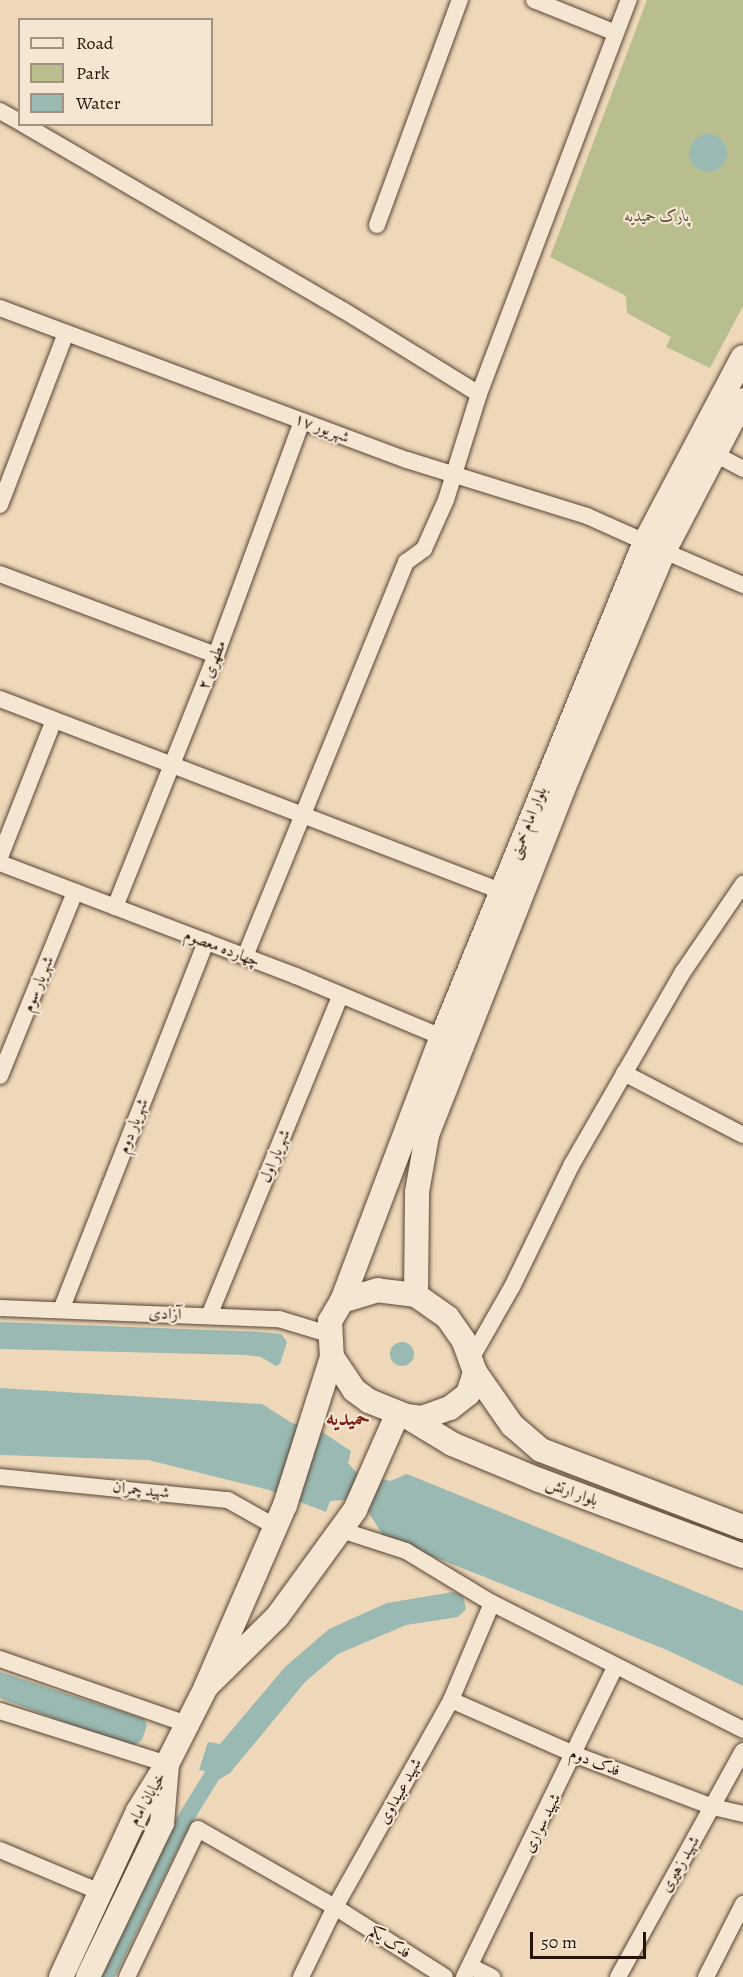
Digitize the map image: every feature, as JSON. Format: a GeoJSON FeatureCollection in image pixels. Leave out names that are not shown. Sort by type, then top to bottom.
{"type":"FeatureCollection","features":[{"type":"Feature","properties":{"kind":"main road","name":"بلوار امام خمینی"},"geometry":{"type":"LineString","coordinates":[[342,1301],[441,1037],[501,891],[743,357]]}},
{"type":"Feature","properties":{"kind":"main road","name":"بلوار امام خمینی"},"geometry":{"type":"LineString","coordinates":[[416,1295],[417,1192],[427,1135],[655,547],[715,454],[743,400]]}},
{"type":"Feature","properties":{"kind":"main road"},"geometry":{"type":"LineString","coordinates":[[167,1764],[206,1688],[285,1505],[310,1424],[330,1346],[334,1311],[342,1301],[378,1290],[416,1295],[447,1317],[473,1365],[468,1394],[450,1408],[422,1418],[402,1416],[380,1408],[354,1390],[330,1346]]}},
{"type":"Feature","properties":{"kind":"main road","name":"بلوار ارتش"},"geometry":{"type":"LineString","coordinates":[[473,1365],[512,1425],[541,1450],[743,1527]]}},
{"type":"Feature","properties":{"kind":"main road"},"geometry":{"type":"LineString","coordinates":[[206,1688],[277,1617],[355,1510],[369,1476],[402,1416]]}},
{"type":"Feature","properties":{"kind":"main road","name":"بلوار ارتش"},"geometry":{"type":"LineString","coordinates":[[402,1416],[452,1444],[743,1556]]}},
{"type":"Feature","properties":{"kind":"main road","name":"خیابان امام"},"geometry":{"type":"LineString","coordinates":[[61,1977],[138,1811],[167,1764]]}},
{"type":"Feature","properties":{"kind":"main road","name":"خیابان امام"},"geometry":{"type":"LineString","coordinates":[[88,1977],[162,1823],[167,1764]]}},
{"type":"Feature","properties":{"kind":"street"},"geometry":{"type":"LineString","coordinates":[[377,225],[460,0]]}},
{"type":"Feature","properties":{"kind":"street"},"geometry":{"type":"LineString","coordinates":[[534,0],[616,33]]}},
{"type":"Feature","properties":{"kind":"street"},"geometry":{"type":"LineString","coordinates":[[245,957],[406,562],[424,549],[446,500],[479,394],[629,0]]}},
{"type":"Feature","properties":{"kind":"street"},"geometry":{"type":"LineString","coordinates":[[0,111],[18,121]]}},
{"type":"Feature","properties":{"kind":"street"},"geometry":{"type":"LineString","coordinates":[[26,126],[343,310],[479,394]]}},
{"type":"Feature","properties":{"kind":"street","name":"۱۷ شهریور"},"geometry":{"type":"LineString","coordinates":[[0,308],[407,460],[454,472],[587,516],[743,585]]}},
{"type":"Feature","properties":{"kind":"street"},"geometry":{"type":"LineString","coordinates":[[0,505],[66,333]]}},
{"type":"Feature","properties":{"kind":"street","name":"مطهری ۲"},"geometry":{"type":"LineString","coordinates":[[115,907],[216,655],[302,421]]}},
{"type":"Feature","properties":{"kind":"street"},"geometry":{"type":"LineString","coordinates":[[715,454],[743,469]]}},
{"type":"Feature","properties":{"kind":"street"},"geometry":{"type":"LineString","coordinates":[[0,574],[216,655]]}},
{"type":"Feature","properties":{"kind":"street"},"geometry":{"type":"LineString","coordinates":[[0,699],[501,891]]}},
{"type":"Feature","properties":{"kind":"street"},"geometry":{"type":"LineString","coordinates":[[0,857],[54,720]]}},
{"type":"Feature","properties":{"kind":"street","name":"چهارده معصوم"},"geometry":{"type":"LineString","coordinates":[[0,863],[206,941],[441,1037]]}},
{"type":"Feature","properties":{"kind":"street"},"geometry":{"type":"LineString","coordinates":[[473,1365],[572,1164],[683,972],[743,884]]}},
{"type":"Feature","properties":{"kind":"street","name":"شهریار سوم"},"geometry":{"type":"LineString","coordinates":[[0,1076],[75,892]]}},
{"type":"Feature","properties":{"kind":"street","name":"شهریار دوم"},"geometry":{"type":"LineString","coordinates":[[61,1310],[206,941]]}},
{"type":"Feature","properties":{"kind":"street","name":"شهریار اول"},"geometry":{"type":"LineString","coordinates":[[209,1316],[340,996]]}},
{"type":"Feature","properties":{"kind":"street"},"geometry":{"type":"LineString","coordinates":[[624,1073],[743,1135]]}},
{"type":"Feature","properties":{"kind":"street","name":"آزادی"},"geometry":{"type":"LineString","coordinates":[[0,1308],[279,1319],[330,1346]]}},
{"type":"Feature","properties":{"kind":"street","name":"شهید چمران"},"geometry":{"type":"LineString","coordinates":[[0,1477],[228,1500],[276,1527]]}},
{"type":"Feature","properties":{"kind":"street"},"geometry":{"type":"LineString","coordinates":[[340,1530],[406,1551],[492,1603],[743,1730]]}},
{"type":"Feature","properties":{"kind":"street","name":"شهید عبیداوی"},"geometry":{"type":"LineString","coordinates":[[301,1977],[335,1907],[451,1700],[492,1603]]}},
{"type":"Feature","properties":{"kind":"street"},"geometry":{"type":"LineString","coordinates":[[0,1659],[188,1724]]}},
{"type":"Feature","properties":{"kind":"street","name":"شهید سواری"},"geometry":{"type":"LineString","coordinates":[[467,1971],[576,1755],[616,1666]]}},
{"type":"Feature","properties":{"kind":"street","name":"فدک دوم"},"geometry":{"type":"LineString","coordinates":[[451,1700],[576,1755],[713,1807],[743,1815]]}},
{"type":"Feature","properties":{"kind":"street"},"geometry":{"type":"LineString","coordinates":[[0,1711],[167,1764]]}},
{"type":"Feature","properties":{"kind":"street","name":"شهید زهیری"},"geometry":{"type":"LineString","coordinates":[[618,1977],[743,1751]]}},
{"type":"Feature","properties":{"kind":"street","name":"فدک یکم"},"geometry":{"type":"LineString","coordinates":[[127,1977],[198,1829],[335,1907],[445,1977]]}},
{"type":"Feature","properties":{"kind":"street"},"geometry":{"type":"LineString","coordinates":[[0,1850],[100,1892]]}},
{"type":"Feature","properties":{"kind":"street"},"geometry":{"type":"LineString","coordinates":[[705,1977],[743,1904]]}},
{"type":"Feature","properties":{"kind":"street"},"geometry":{"type":"LineString","coordinates":[[467,1971],[492,1977]]}},
{"type":"Feature","properties":{"kind":"green space","name":"پارک حمیدیه"},"geometry":{"type":"Polygon","coordinates":[[[647,0],[743,0],[743,306],[710,368],[666,347],[671,337],[627,313],[626,296],[550,257],[647,0]]]}},
{"type":"Feature","properties":{"kind":"water"},"geometry":{"type":"Polygon","coordinates":[[[708,134],[722,139],[727,153],[722,167],[708,172],[694,167],[689,153],[694,139],[708,134]]]}},
{"type":"Feature","properties":{"kind":"water"},"geometry":{"type":"Polygon","coordinates":[[[0,1322],[260,1332],[281,1334],[287,1342],[280,1364],[276,1366],[261,1357],[246,1355],[0,1349],[0,1322]]]}},
{"type":"Feature","properties":{"kind":"water"},"geometry":{"type":"Polygon","coordinates":[[[397,1342],[407,1342],[414,1349],[414,1359],[407,1366],[397,1366],[390,1359],[390,1349],[397,1342]]]}},
{"type":"Feature","properties":{"kind":"water"},"geometry":{"type":"Polygon","coordinates":[[[0,1388],[262,1404],[292,1423],[321,1431],[351,1451],[348,1463],[357,1473],[390,1481],[407,1474],[743,1611],[743,1686],[667,1650],[384,1537],[367,1510],[344,1500],[330,1501],[326,1512],[269,1490],[148,1460],[0,1455],[0,1388]]]}},
{"type":"Feature","properties":{"kind":"water"},"geometry":{"type":"Polygon","coordinates":[[[453,1592],[463,1596],[466,1609],[458,1617],[406,1625],[338,1654],[305,1682],[230,1773],[211,1784],[204,1780],[205,1771],[199,1770],[208,1742],[220,1744],[285,1667],[329,1629],[387,1603],[453,1592]]]}},
{"type":"Feature","properties":{"kind":"water"},"geometry":{"type":"Polygon","coordinates":[[[0,1672],[144,1719],[147,1725],[142,1740],[131,1747],[0,1698],[0,1672]]]}},
{"type":"Feature","properties":{"kind":"waterway"},"geometry":{"type":"LineString","coordinates":[[106,1977],[176,1834],[219,1764]]}},
{"type":"Feature","properties":{"kind":"district","name":"حمیدیه"},"geometry":{"type":"Point","coordinates":[348,1419]}}]}
